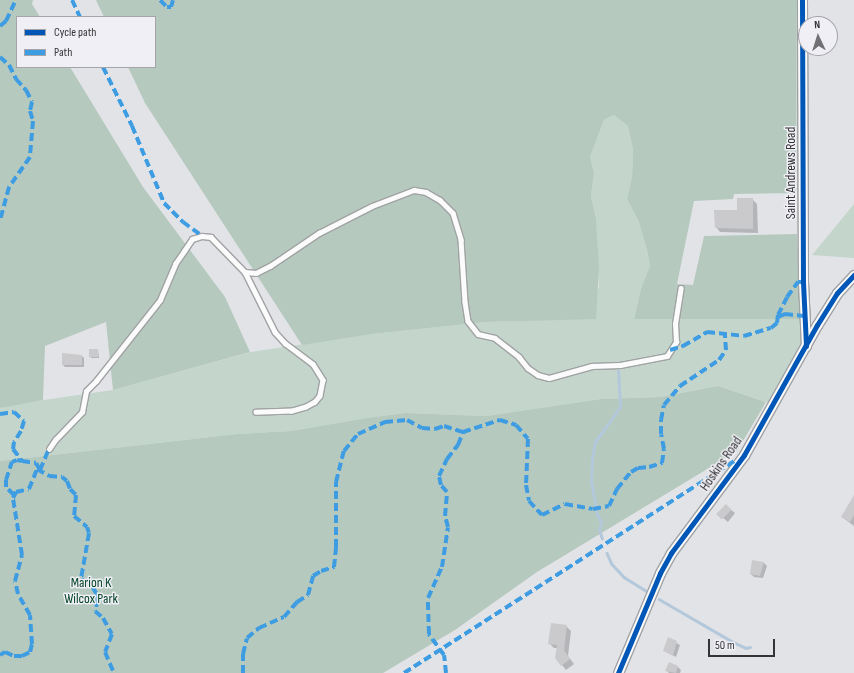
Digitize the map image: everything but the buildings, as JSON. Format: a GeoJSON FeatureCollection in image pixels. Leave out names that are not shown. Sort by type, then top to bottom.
{"type":"FeatureCollection","features":[{"type":"Feature","properties":{"kind":"street","name":"Saint Andrews Road"},"geometry":{"type":"LineString","coordinates":[[802,0],[803,282],[806,346]]}},
{"type":"Feature","properties":{"kind":"street","name":"Hoskins Road"},"geometry":{"type":"LineString","coordinates":[[618,673],[660,573],[671,553],[744,455],[837,293],[854,275]]}},
{"type":"Feature","properties":{"kind":"lane"},"geometry":{"type":"LineString","coordinates":[[245,272],[256,272],[270,266],[319,233],[372,206],[414,190],[426,192],[440,200],[453,213],[462,240],[465,302],[468,321],[478,334],[495,338],[519,357],[528,368],[538,375],[549,378],[592,366],[620,366],[667,356],[676,342],[676,324],[681,288]]}},
{"type":"Feature","properties":{"kind":"lane"},"geometry":{"type":"LineString","coordinates":[[49,449],[55,440],[82,412],[86,391],[96,381],[160,300],[175,264],[192,239],[202,236],[211,237],[245,272],[275,332],[285,343],[313,364],[322,380],[320,396],[315,402],[306,407],[292,411],[256,412]]}},
{"type":"Feature","properties":{"kind":"shaded area"},"geometry":{"type":"Polygon","coordinates":[[[614,115],[628,126],[633,150],[632,177],[627,199],[639,222],[650,266],[641,288],[634,318],[804,319],[806,346],[773,404],[718,386],[660,397],[601,399],[487,416],[405,413],[291,431],[237,434],[0,461],[0,408],[16,404],[113,390],[251,352],[372,334],[486,322],[573,319],[599,288],[596,218],[591,196],[594,173],[590,157],[604,120],[614,115]]]}},
{"type":"Feature","properties":{"kind":"shaded area"},"geometry":{"type":"Polygon","coordinates":[[[854,204],[854,258],[812,255],[854,204]]]}},
{"type":"Feature","properties":{"kind":"green space"},"geometry":{"type":"Polygon","coordinates":[[[0,0],[33,0],[32,4],[39,16],[16,16],[16,68],[71,68],[143,187],[225,297],[250,352],[113,390],[106,322],[45,346],[43,400],[0,408],[0,0]]]}},
{"type":"Feature","properties":{"kind":"green space"},"geometry":{"type":"Polygon","coordinates":[[[96,0],[797,0],[796,193],[734,194],[733,199],[694,201],[677,284],[693,285],[704,236],[797,234],[801,319],[634,319],[641,288],[650,266],[639,222],[627,199],[632,177],[633,150],[628,126],[614,115],[604,120],[590,157],[594,173],[591,196],[596,218],[599,268],[596,319],[486,322],[372,334],[302,345],[145,103],[128,68],[156,68],[156,16],[104,16],[96,0]]]}},
{"type":"Feature","properties":{"kind":"green space","name":"Marion K Wilcox Park"},"geometry":{"type":"Polygon","coordinates":[[[718,386],[766,402],[737,451],[537,572],[455,630],[383,673],[0,673],[0,461],[237,434],[291,431],[405,413],[487,416],[601,399],[660,397],[718,386]]]}},
{"type":"Feature","properties":{"kind":"waterway"},"geometry":{"type":"LineString","coordinates":[[602,539],[599,530],[601,522],[597,515],[591,481],[592,459],[595,442],[620,407],[618,371]]}},
{"type":"Feature","properties":{"kind":"waterway"},"geometry":{"type":"LineString","coordinates":[[607,553],[612,564],[624,577],[646,591]]}},
{"type":"Feature","properties":{"kind":"waterway"},"geometry":{"type":"LineString","coordinates":[[659,599],[735,643],[746,648],[750,647]]}},
{"type":"Feature","properties":{"kind":"marked path"},"geometry":{"type":"LineString","coordinates":[[0,26],[6,21],[16,0]]}},
{"type":"Feature","properties":{"kind":"marked path"},"geometry":{"type":"LineString","coordinates":[[72,0],[80,16]]}},
{"type":"Feature","properties":{"kind":"marked path"},"geometry":{"type":"LineString","coordinates":[[160,0],[167,7],[171,7],[173,0]]}},
{"type":"Feature","properties":{"kind":"marked path"},"geometry":{"type":"LineString","coordinates":[[0,57],[9,65],[16,79],[26,90],[32,102],[30,111],[33,121],[30,157],[9,187],[0,220]]}},
{"type":"Feature","properties":{"kind":"marked path"},"geometry":{"type":"LineString","coordinates":[[103,68],[132,126],[164,203],[183,222],[202,236]]}},
{"type":"Feature","properties":{"kind":"marked path"},"geometry":{"type":"LineString","coordinates":[[670,350],[683,346],[707,332],[744,336],[771,328],[777,323],[778,315],[787,297],[798,282],[803,282]]}},
{"type":"Feature","properties":{"kind":"marked path"},"geometry":{"type":"LineString","coordinates":[[778,317],[785,314],[804,316]]}},
{"type":"Feature","properties":{"kind":"marked path"},"geometry":{"type":"LineString","coordinates":[[243,673],[243,654],[247,638],[259,628],[284,617],[297,602],[308,595],[313,576],[321,571],[334,567],[336,547],[336,482],[344,451],[358,434],[385,422],[407,420],[422,428],[435,429],[444,426],[463,432],[500,420],[516,425],[528,439],[526,485],[529,501],[542,515],[565,504],[593,509],[609,506],[617,489],[631,472],[638,468],[649,467],[662,463],[664,449],[661,434],[661,420],[664,405],[680,386],[719,360],[726,350],[725,334]]}},
{"type":"Feature","properties":{"kind":"marked path"},"geometry":{"type":"LineString","coordinates":[[0,414],[14,412],[24,421],[21,431],[14,442],[13,449],[22,461],[36,463],[40,470],[49,449]]}},
{"type":"Feature","properties":{"kind":"marked path"},"geometry":{"type":"LineString","coordinates":[[446,673],[444,655],[429,634],[428,598],[442,567],[448,527],[445,516],[447,492],[441,485],[439,476],[447,459],[458,445],[463,432]]}},
{"type":"Feature","properties":{"kind":"marked path"},"geometry":{"type":"LineString","coordinates":[[404,673],[737,459]]}},
{"type":"Feature","properties":{"kind":"marked path"},"geometry":{"type":"LineString","coordinates":[[14,495],[6,487],[6,480],[12,462],[17,460],[22,461]]}},
{"type":"Feature","properties":{"kind":"marked path"},"geometry":{"type":"LineString","coordinates":[[0,655],[5,652],[14,656],[22,656],[30,652],[32,644],[30,615],[18,594],[15,581],[22,555],[13,498],[16,492],[29,489],[37,469],[49,476],[62,477],[67,481],[70,489],[76,495],[74,516],[87,527],[89,533],[81,579],[92,586],[96,593],[98,599],[95,611],[103,618],[112,634],[105,652],[114,673]]}},
{"type":"Feature","properties":{"kind":"cycle path"},"geometry":{"type":"LineString","coordinates":[[802,0],[803,282],[806,346]]}},
{"type":"Feature","properties":{"kind":"cycle path"},"geometry":{"type":"LineString","coordinates":[[618,673],[660,573],[671,553],[744,455],[817,325],[837,293],[854,275]]}}]}
